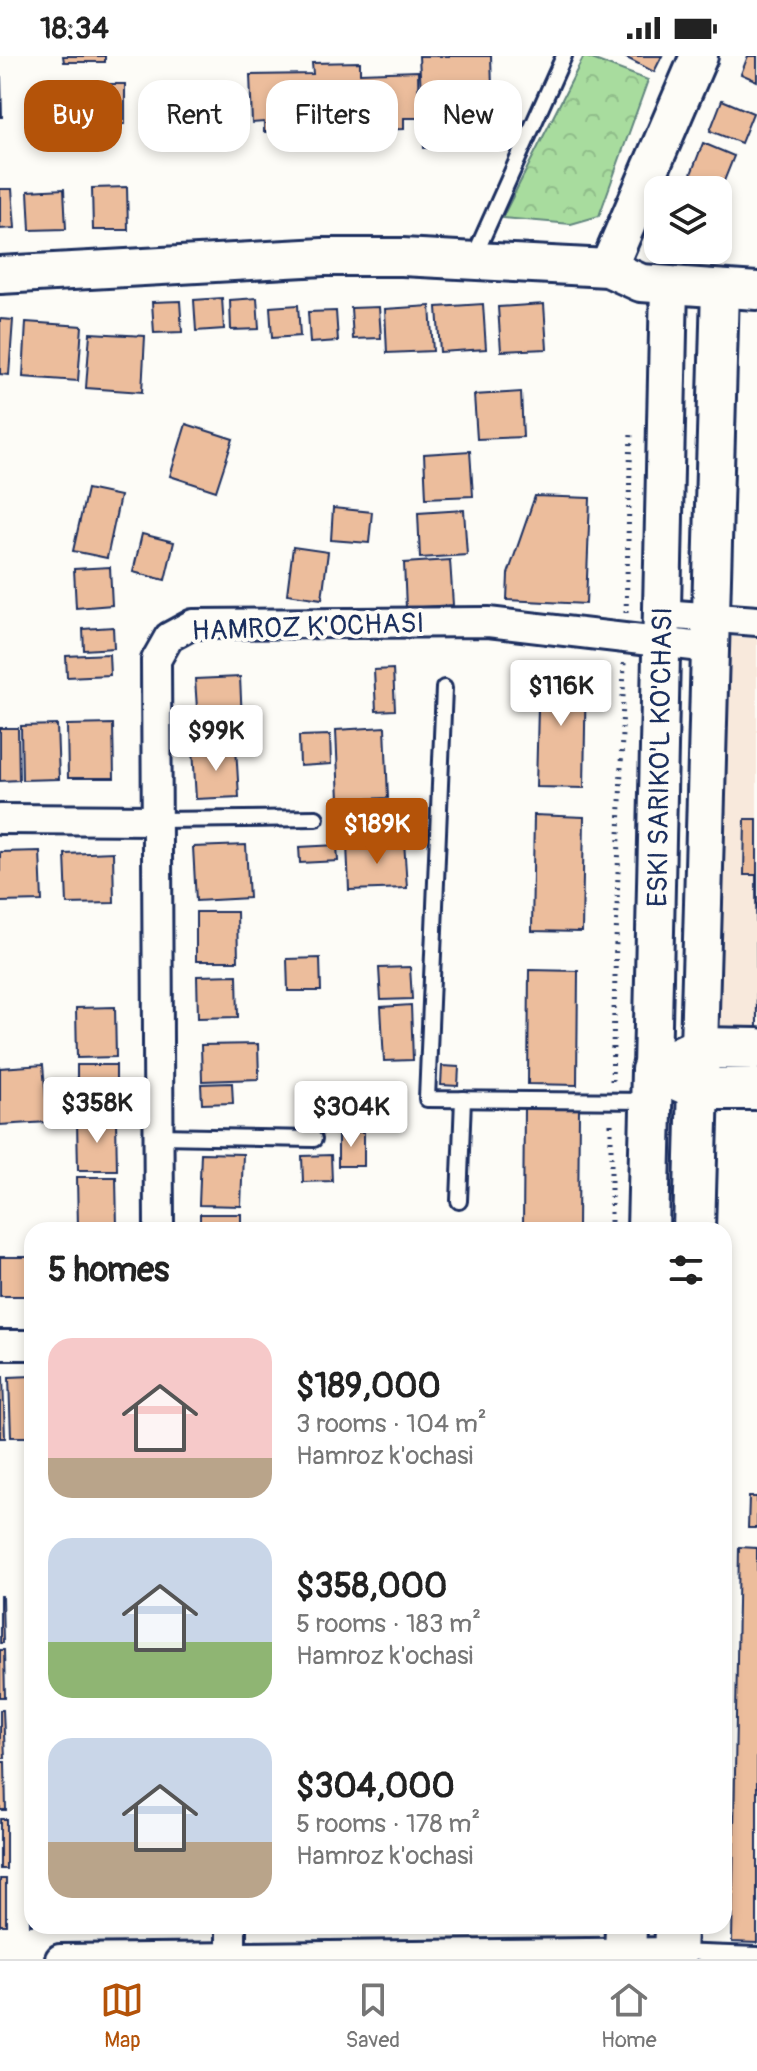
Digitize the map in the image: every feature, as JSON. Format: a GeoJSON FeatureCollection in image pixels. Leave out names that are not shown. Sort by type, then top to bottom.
{"type":"FeatureCollection","features":[{"type":"Feature","properties":{"kind":"main road"},"geometry":{"type":"LineString","coordinates":[[652,1085],[699,1048],[757,1049]]}},
{"type":"Feature","properties":{"kind":"main road","name":"ESKI SARIKO'L KO'CHASI"},"geometry":{"type":"LineString","coordinates":[[694,1222],[699,1048]]}},
{"type":"Feature","properties":{"kind":"main road"},"geometry":{"type":"LineString","coordinates":[[652,1085],[757,1089]]}},
{"type":"Feature","properties":{"kind":"main road","name":"ESKI SARIKO'L KO'CHASI"},"geometry":{"type":"LineString","coordinates":[[648,1222],[652,1085]]}},
{"type":"Feature","properties":{"kind":"street"},"geometry":{"type":"LineString","coordinates":[[608,268],[699,56]]}},
{"type":"Feature","properties":{"kind":"street"},"geometry":{"type":"LineString","coordinates":[[0,275],[323,257],[473,259],[608,268],[641,283],[757,291]]}},
{"type":"Feature","properties":{"kind":"street","name":"ESKI SARIKO'L KO'CHASI"},"geometry":{"type":"LineString","coordinates":[[652,1085],[669,285]]}},
{"type":"Feature","properties":{"kind":"street","name":"ESKI SARIKO'L KO'CHASI"},"geometry":{"type":"LineString","coordinates":[[699,1048],[720,289]]}},
{"type":"Feature","properties":{"kind":"street","name":"HAMROZ K'OCHASI"},"geometry":{"type":"LineString","coordinates":[[159,1222],[156,660],[160,647],[180,629],[193,624],[488,622],[625,637],[662,628],[710,634],[757,621]]}},
{"type":"Feature","properties":{"kind":"street"},"geometry":{"type":"LineString","coordinates":[[0,819],[158,820]]}},
{"type":"Feature","properties":{"kind":"street"},"geometry":{"type":"LineString","coordinates":[[0,1345],[24,1345]]}},
{"type":"Feature","properties":{"kind":"street"},"geometry":{"type":"LineString","coordinates":[[231,1934],[231,1958]]}},
{"type":"Feature","properties":{"kind":"street"},"geometry":{"type":"LineString","coordinates":[[60,1959],[231,1958],[676,1946]]}},
{"type":"Feature","properties":{"kind":"lane"},"geometry":{"type":"LineString","coordinates":[[473,259],[564,56]]}},
{"type":"Feature","properties":{"kind":"lane"},"geometry":{"type":"LineString","coordinates":[[444,688],[427,1099],[611,1100],[652,1085]]}},
{"type":"Feature","properties":{"kind":"lane"},"geometry":{"type":"LineString","coordinates":[[158,820],[316,818]]}},
{"type":"Feature","properties":{"kind":"lane"},"geometry":{"type":"LineString","coordinates":[[459,1201],[463,1099]]}},
{"type":"Feature","properties":{"kind":"lane"},"geometry":{"type":"LineString","coordinates":[[159,1136],[314,1139]]}},
{"type":"Feature","properties":{"kind":"lane"},"geometry":{"type":"LineString","coordinates":[[676,1946],[757,1955]]}},
{"type":"Feature","properties":{"kind":"path"},"geometry":{"type":"LineString","coordinates":[[611,1222],[611,1100],[631,422]]}},
{"type":"Feature","properties":{"kind":"shaded area"},"geometry":{"type":"Polygon","coordinates":[[[726,637],[757,638],[757,1038],[718,1037],[726,637]]]}},
{"type":"Feature","properties":{"kind":"green space"},"geometry":{"type":"Polygon","coordinates":[[[584,56],[648,80],[599,216],[571,224],[502,218],[584,56]]]}},
{"type":"Feature","properties":{"kind":"building"},"geometry":{"type":"Polygon","coordinates":[[[63,56],[105,56],[105,62],[64,62],[63,56]]]}},
{"type":"Feature","properties":{"kind":"building"},"geometry":{"type":"Polygon","coordinates":[[[419,56],[491,56],[492,80],[420,80],[419,56]]]}},
{"type":"Feature","properties":{"kind":"building"},"geometry":{"type":"Polygon","coordinates":[[[623,56],[662,56],[654,72],[623,56]]]}},
{"type":"Feature","properties":{"kind":"building"},"geometry":{"type":"Polygon","coordinates":[[[748,56],[757,56],[757,81],[741,74],[748,56]]]}},
{"type":"Feature","properties":{"kind":"building"},"geometry":{"type":"Polygon","coordinates":[[[360,62],[360,73],[418,71],[418,80],[414,80],[414,118],[404,118],[404,129],[398,129],[398,80],[266,80],[266,132],[264,122],[252,123],[250,75],[313,74],[312,63],[360,62]]]}},
{"type":"Feature","properties":{"kind":"building"},"geometry":{"type":"Polygon","coordinates":[[[1,77],[2,117],[0,117],[1,77]]]}},
{"type":"Feature","properties":{"kind":"building"},"geometry":{"type":"Polygon","coordinates":[[[122,84],[125,84],[125,124],[122,124],[122,84]]]}},
{"type":"Feature","properties":{"kind":"building"},"geometry":{"type":"Polygon","coordinates":[[[722,100],[753,113],[741,143],[710,131],[722,100]]]}},
{"type":"Feature","properties":{"kind":"building"},"geometry":{"type":"Polygon","coordinates":[[[703,143],[734,156],[726,176],[691,174],[703,143]]]}},
{"type":"Feature","properties":{"kind":"building"},"geometry":{"type":"Polygon","coordinates":[[[127,187],[128,230],[93,230],[92,188],[127,187]]]}},
{"type":"Feature","properties":{"kind":"building"},"geometry":{"type":"Polygon","coordinates":[[[0,189],[12,189],[15,228],[0,229],[0,189]]]}},
{"type":"Feature","properties":{"kind":"building"},"geometry":{"type":"Polygon","coordinates":[[[64,189],[66,229],[30,230],[28,191],[64,189]]]}},
{"type":"Feature","properties":{"kind":"building"},"geometry":{"type":"Polygon","coordinates":[[[222,298],[224,329],[196,331],[194,300],[222,298]]]}},
{"type":"Feature","properties":{"kind":"building"},"geometry":{"type":"Polygon","coordinates":[[[257,298],[259,329],[231,330],[230,300],[257,298]]]}},
{"type":"Feature","properties":{"kind":"building"},"geometry":{"type":"Polygon","coordinates":[[[180,301],[182,332],[154,333],[152,302],[180,301]]]}},
{"type":"Feature","properties":{"kind":"building"},"geometry":{"type":"Polygon","coordinates":[[[483,304],[486,349],[440,352],[437,307],[483,304]]]}},
{"type":"Feature","properties":{"kind":"building"},"geometry":{"type":"Polygon","coordinates":[[[544,304],[547,349],[501,351],[498,307],[544,304]]]}},
{"type":"Feature","properties":{"kind":"building"},"geometry":{"type":"Polygon","coordinates":[[[298,305],[300,336],[272,338],[270,307],[298,305]]]}},
{"type":"Feature","properties":{"kind":"building"},"geometry":{"type":"Polygon","coordinates":[[[430,306],[433,351],[387,353],[385,309],[430,306]]]}},
{"type":"Feature","properties":{"kind":"building"},"geometry":{"type":"Polygon","coordinates":[[[379,307],[381,338],[353,339],[351,308],[379,307]]]}},
{"type":"Feature","properties":{"kind":"building"},"geometry":{"type":"Polygon","coordinates":[[[336,311],[338,341],[310,343],[308,312],[336,311]]]}},
{"type":"Feature","properties":{"kind":"building"},"geometry":{"type":"Polygon","coordinates":[[[0,319],[13,320],[9,375],[0,374],[0,319]]]}},
{"type":"Feature","properties":{"kind":"building"},"geometry":{"type":"Polygon","coordinates":[[[26,322],[82,326],[78,381],[23,377],[26,322]]]}},
{"type":"Feature","properties":{"kind":"building"},"geometry":{"type":"Polygon","coordinates":[[[90,333],[145,336],[142,392],[86,388],[90,333]]]}},
{"type":"Feature","properties":{"kind":"building"},"geometry":{"type":"Polygon","coordinates":[[[521,392],[523,437],[477,439],[474,395],[521,392]]]}},
{"type":"Feature","properties":{"kind":"building"},"geometry":{"type":"Polygon","coordinates":[[[186,424],[233,439],[216,491],[170,476],[186,424]]]}},
{"type":"Feature","properties":{"kind":"building"},"geometry":{"type":"Polygon","coordinates":[[[470,451],[473,496],[426,498],[424,454],[470,451]]]}},
{"type":"Feature","properties":{"kind":"building"},"geometry":{"type":"Polygon","coordinates":[[[87,489],[120,496],[107,558],[73,551],[87,489]]]}},
{"type":"Feature","properties":{"kind":"building"},"geometry":{"type":"Polygon","coordinates":[[[535,496],[590,498],[586,604],[507,600],[508,574],[535,496]]]}},
{"type":"Feature","properties":{"kind":"building"},"geometry":{"type":"Polygon","coordinates":[[[333,508],[372,512],[369,543],[331,540],[333,508]]]}},
{"type":"Feature","properties":{"kind":"building"},"geometry":{"type":"Polygon","coordinates":[[[464,510],[467,555],[420,558],[418,513],[464,510]]]}},
{"type":"Feature","properties":{"kind":"building"},"geometry":{"type":"Polygon","coordinates":[[[142,534],[174,542],[165,580],[133,572],[142,534]]]}},
{"type":"Feature","properties":{"kind":"building"},"geometry":{"type":"Polygon","coordinates":[[[293,547],[328,552],[322,599],[287,594],[293,547]]]}},
{"type":"Feature","properties":{"kind":"building"},"geometry":{"type":"Polygon","coordinates":[[[450,560],[453,605],[406,608],[404,563],[450,560]]]}},
{"type":"Feature","properties":{"kind":"building"},"geometry":{"type":"Polygon","coordinates":[[[110,567],[112,605],[76,608],[74,569],[110,567]]]}},
{"type":"Feature","properties":{"kind":"building"},"geometry":{"type":"Polygon","coordinates":[[[113,627],[114,648],[84,650],[83,629],[113,627]]]}},
{"type":"Feature","properties":{"kind":"building"},"geometry":{"type":"Polygon","coordinates":[[[109,654],[110,675],[67,677],[66,656],[109,654]]]}},
{"type":"Feature","properties":{"kind":"building"},"geometry":{"type":"Polygon","coordinates":[[[539,667],[586,668],[584,788],[536,787],[539,667]]]}},
{"type":"Feature","properties":{"kind":"building"},"geometry":{"type":"Polygon","coordinates":[[[393,669],[395,710],[376,711],[374,670],[393,669]]]}},
{"type":"Feature","properties":{"kind":"building"},"geometry":{"type":"Polygon","coordinates":[[[240,677],[242,721],[198,723],[195,679],[240,677]]]}},
{"type":"Feature","properties":{"kind":"building"},"geometry":{"type":"Polygon","coordinates":[[[113,724],[114,778],[68,778],[67,725],[113,724]]]}},
{"type":"Feature","properties":{"kind":"building"},"geometry":{"type":"Polygon","coordinates":[[[57,725],[59,779],[22,780],[21,726],[57,725]]]}},
{"type":"Feature","properties":{"kind":"building"},"geometry":{"type":"Polygon","coordinates":[[[385,727],[388,798],[339,800],[336,730],[385,727]]]}},
{"type":"Feature","properties":{"kind":"building"},"geometry":{"type":"Polygon","coordinates":[[[0,728],[18,728],[19,780],[0,781],[0,728]]]}},
{"type":"Feature","properties":{"kind":"building"},"geometry":{"type":"Polygon","coordinates":[[[330,735],[331,764],[300,766],[299,736],[330,735]]]}},
{"type":"Feature","properties":{"kind":"building"},"geometry":{"type":"Polygon","coordinates":[[[236,747],[239,797],[196,799],[193,749],[236,747]]]}},
{"type":"Feature","properties":{"kind":"building"},"geometry":{"type":"Polygon","coordinates":[[[534,815],[584,817],[582,932],[532,931],[534,815]]]}},
{"type":"Feature","properties":{"kind":"building"},"geometry":{"type":"Polygon","coordinates":[[[745,819],[757,819],[757,1033],[756,875],[744,875],[745,819]]]}},
{"type":"Feature","properties":{"kind":"building"},"geometry":{"type":"Polygon","coordinates":[[[404,841],[407,888],[349,890],[347,844],[404,841]]]}},
{"type":"Feature","properties":{"kind":"building"},"geometry":{"type":"Polygon","coordinates":[[[246,845],[249,898],[196,901],[193,847],[246,845]]]}},
{"type":"Feature","properties":{"kind":"building"},"geometry":{"type":"Polygon","coordinates":[[[337,845],[338,861],[300,863],[299,847],[337,845]]]}},
{"type":"Feature","properties":{"kind":"building"},"geometry":{"type":"Polygon","coordinates":[[[40,851],[42,901],[0,902],[0,852],[40,851]]]}},
{"type":"Feature","properties":{"kind":"building"},"geometry":{"type":"Polygon","coordinates":[[[113,852],[114,903],[67,904],[65,854],[113,852]]]}},
{"type":"Feature","properties":{"kind":"building"},"geometry":{"type":"Polygon","coordinates":[[[196,912],[237,912],[238,961],[196,961],[196,912]]]}},
{"type":"Feature","properties":{"kind":"building"},"geometry":{"type":"Polygon","coordinates":[[[320,958],[321,991],[288,991],[287,959],[320,958]]]}},
{"type":"Feature","properties":{"kind":"building"},"geometry":{"type":"Polygon","coordinates":[[[410,967],[412,999],[381,1000],[379,968],[410,967]]]}},
{"type":"Feature","properties":{"kind":"building"},"geometry":{"type":"Polygon","coordinates":[[[529,970],[578,971],[577,1085],[528,1084],[529,970]]]}},
{"type":"Feature","properties":{"kind":"building"},"geometry":{"type":"Polygon","coordinates":[[[237,975],[238,1017],[198,1018],[197,976],[237,975]]]}},
{"type":"Feature","properties":{"kind":"building"},"geometry":{"type":"Polygon","coordinates":[[[411,1005],[413,1060],[384,1061],[381,1007],[411,1005]]]}},
{"type":"Feature","properties":{"kind":"building"},"geometry":{"type":"Polygon","coordinates":[[[115,1007],[116,1057],[77,1058],[76,1008],[115,1007]]]}},
{"type":"Feature","properties":{"kind":"building"},"geometry":{"type":"Polygon","coordinates":[[[258,1044],[259,1079],[202,1081],[201,1045],[258,1044]]]}},
{"type":"Feature","properties":{"kind":"building"},"geometry":{"type":"Polygon","coordinates":[[[43,1065],[48,1122],[0,1125],[0,1068],[43,1065]]]}},
{"type":"Feature","properties":{"kind":"building"},"geometry":{"type":"Polygon","coordinates":[[[77,1065],[116,1065],[116,1115],[77,1116],[77,1065]]]}},
{"type":"Feature","properties":{"kind":"building"},"geometry":{"type":"Polygon","coordinates":[[[442,1066],[459,1067],[458,1086],[441,1085],[442,1066]]]}},
{"type":"Feature","properties":{"kind":"building"},"geometry":{"type":"Polygon","coordinates":[[[232,1083],[233,1103],[202,1104],[201,1084],[232,1083]]]}},
{"type":"Feature","properties":{"kind":"building"},"geometry":{"type":"Polygon","coordinates":[[[524,1107],[579,1108],[578,1222],[523,1222],[524,1107]]]}},
{"type":"Feature","properties":{"kind":"building"},"geometry":{"type":"Polygon","coordinates":[[[116,1120],[117,1170],[78,1170],[77,1121],[116,1120]]]}},
{"type":"Feature","properties":{"kind":"building"},"geometry":{"type":"Polygon","coordinates":[[[338,1132],[364,1132],[364,1166],[338,1166],[338,1132]]]}},
{"type":"Feature","properties":{"kind":"building"},"geometry":{"type":"Polygon","coordinates":[[[201,1153],[243,1154],[241,1206],[199,1205],[201,1153]]]}},
{"type":"Feature","properties":{"kind":"building"},"geometry":{"type":"Polygon","coordinates":[[[331,1155],[332,1181],[303,1182],[302,1156],[331,1155]]]}},
{"type":"Feature","properties":{"kind":"building"},"geometry":{"type":"Polygon","coordinates":[[[77,1177],[116,1177],[117,1222],[78,1222],[77,1177]]]}},
{"type":"Feature","properties":{"kind":"building"},"geometry":{"type":"Polygon","coordinates":[[[200,1214],[241,1214],[241,1222],[200,1222],[200,1214]]]}},
{"type":"Feature","properties":{"kind":"building"},"geometry":{"type":"Polygon","coordinates":[[[0,1257],[24,1257],[24,1296],[0,1296],[0,1257]]]}},
{"type":"Feature","properties":{"kind":"building"},"geometry":{"type":"Polygon","coordinates":[[[24,1376],[24,1437],[11,1437],[9,1377],[24,1376]]]}},
{"type":"Feature","properties":{"kind":"building"},"geometry":{"type":"Polygon","coordinates":[[[0,1377],[3,1377],[5,1438],[0,1438],[0,1377]]]}},
{"type":"Feature","properties":{"kind":"building"},"geometry":{"type":"Polygon","coordinates":[[[749,1497],[757,1497],[757,1528],[748,1528],[749,1497]]]}},
{"type":"Feature","properties":{"kind":"building"},"geometry":{"type":"Polygon","coordinates":[[[739,1547],[757,1548],[757,1943],[732,1942],[739,1547]]]}},
{"type":"Feature","properties":{"kind":"building"},"geometry":{"type":"Polygon","coordinates":[[[2,1596],[3,1643],[0,1643],[2,1596]]]}},
{"type":"Feature","properties":{"kind":"building"},"geometry":{"type":"Polygon","coordinates":[[[0,1650],[4,1650],[5,1697],[0,1697],[0,1650]]]}},
{"type":"Feature","properties":{"kind":"building"},"geometry":{"type":"Polygon","coordinates":[[[0,1710],[3,1710],[5,1758],[0,1758],[0,1710]]]}},
{"type":"Feature","properties":{"kind":"building"},"geometry":{"type":"Polygon","coordinates":[[[0,1762],[5,1762],[6,1810],[0,1810],[0,1762]]]}},
{"type":"Feature","properties":{"kind":"building"},"geometry":{"type":"Polygon","coordinates":[[[0,1819],[6,1819],[6,1869],[0,1869],[0,1819]]]}},
{"type":"Feature","properties":{"kind":"building"},"geometry":{"type":"Polygon","coordinates":[[[0,1879],[6,1879],[6,1925],[0,1925],[0,1879]]]}}]}
